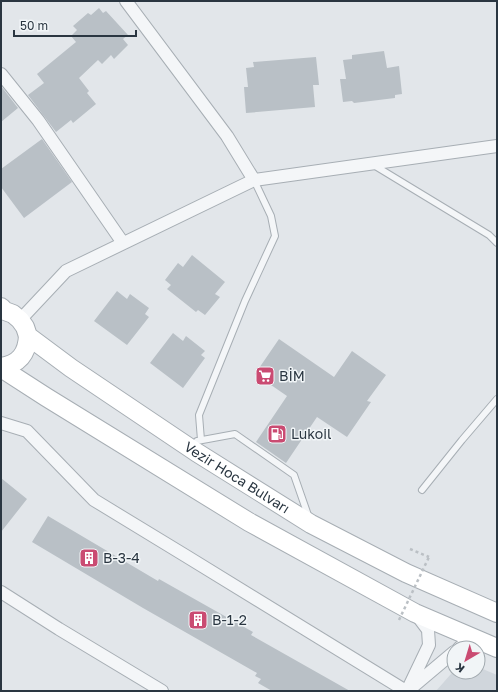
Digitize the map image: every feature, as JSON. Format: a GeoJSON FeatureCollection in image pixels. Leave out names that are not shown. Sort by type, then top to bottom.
{"type":"FeatureCollection","features":[{"type":"Feature","properties":{"kind":"main road"},"geometry":{"type":"LineString","coordinates":[[2,309],[13,314],[20,320]]}},
{"type":"Feature","properties":{"kind":"main road","name":"Vezir Hoca Bulvarı"},"geometry":{"type":"LineString","coordinates":[[20,320],[25,327],[28,336],[71,368],[196,452],[311,524],[406,573],[497,613]]}},
{"type":"Feature","properties":{"kind":"main road"},"geometry":{"type":"LineString","coordinates":[[1,368],[18,361],[26,349],[28,336]]}},
{"type":"Feature","properties":{"kind":"main road"},"geometry":{"type":"LineString","coordinates":[[1,368],[53,402],[249,522],[415,613],[461,640]]}},
{"type":"Feature","properties":{"kind":"main road"},"geometry":{"type":"LineString","coordinates":[[486,646],[497,648]]}},
{"type":"Feature","properties":{"kind":"street"},"geometry":{"type":"LineString","coordinates":[[126,1],[227,136],[254,180]]}},
{"type":"Feature","properties":{"kind":"street"},"geometry":{"type":"LineString","coordinates":[[1,74],[38,120],[123,243]]}},
{"type":"Feature","properties":{"kind":"street"},"geometry":{"type":"LineString","coordinates":[[20,320],[66,271],[254,180],[497,146]]}},
{"type":"Feature","properties":{"kind":"street"},"geometry":{"type":"LineString","coordinates":[[1,423],[27,431],[94,500],[407,691]]}},
{"type":"Feature","properties":{"kind":"street"},"geometry":{"type":"LineString","coordinates":[[1,592],[162,691]]}},
{"type":"Feature","properties":{"kind":"street"},"geometry":{"type":"LineString","coordinates":[[407,691],[429,645],[428,630],[415,613]]}},
{"type":"Feature","properties":{"kind":"street"},"geometry":{"type":"LineString","coordinates":[[407,691],[446,659]]}},
{"type":"Feature","properties":{"kind":"lane"},"geometry":{"type":"LineString","coordinates":[[370,164],[489,235],[497,243]]}},
{"type":"Feature","properties":{"kind":"lane"},"geometry":{"type":"LineString","coordinates":[[201,440],[199,415],[245,301],[275,236],[271,216],[254,180]]}},
{"type":"Feature","properties":{"kind":"lane"},"geometry":{"type":"LineString","coordinates":[[422,490],[462,440],[497,400]]}},
{"type":"Feature","properties":{"kind":"lane"},"geometry":{"type":"LineString","coordinates":[[184,443],[235,434],[294,474],[311,524]]}},
{"type":"Feature","properties":{"kind":"path"},"geometry":{"type":"LineString","coordinates":[[399,620],[429,557],[410,549]]}},
{"type":"Feature","properties":{"kind":"shaded area"},"geometry":{"type":"Polygon","coordinates":[[[486,670],[497,675],[497,691],[436,691],[446,680],[486,680],[486,670]]]}},
{"type":"Feature","properties":{"kind":"building"},"geometry":{"type":"Polygon","coordinates":[[[99,8],[103,13],[106,11],[128,35],[123,39],[128,45],[114,59],[111,55],[102,64],[98,60],[79,78],[89,91],[87,93],[96,104],[73,123],[71,120],[56,132],[28,95],[44,83],[37,74],[76,42],[71,36],[77,30],[73,26],[88,13],[91,15],[99,8]]]}},
{"type":"Feature","properties":{"kind":"building"},"geometry":{"type":"Polygon","coordinates":[[[384,51],[387,68],[399,66],[402,94],[395,95],[395,98],[354,103],[352,101],[343,102],[340,79],[346,79],[343,60],[352,59],[352,55],[384,51]]]}},
{"type":"Feature","properties":{"kind":"building"},"geometry":{"type":"Polygon","coordinates":[[[316,57],[319,85],[313,85],[315,107],[246,113],[244,87],[248,87],[246,68],[254,67],[253,62],[316,57]]]}},
{"type":"Feature","properties":{"kind":"building"},"geometry":{"type":"Polygon","coordinates":[[[1,86],[18,108],[1,122],[1,86]]]}},
{"type":"Feature","properties":{"kind":"building"},"geometry":{"type":"Polygon","coordinates":[[[42,139],[72,182],[24,218],[1,187],[1,169],[42,139]]]}},
{"type":"Feature","properties":{"kind":"building"},"geometry":{"type":"Polygon","coordinates":[[[192,255],[225,282],[215,294],[220,297],[205,315],[198,310],[196,312],[167,289],[171,285],[165,280],[178,263],[183,267],[192,255]]]}},
{"type":"Feature","properties":{"kind":"building"},"geometry":{"type":"Polygon","coordinates":[[[117,291],[127,299],[130,294],[149,308],[145,314],[149,317],[127,345],[94,321],[117,291]]]}},
{"type":"Feature","properties":{"kind":"building"},"geometry":{"type":"Polygon","coordinates":[[[173,333],[183,341],[186,336],[205,351],[201,355],[205,358],[183,388],[150,363],[173,333]]]}},
{"type":"Feature","properties":{"kind":"building"},"geometry":{"type":"Polygon","coordinates":[[[279,339],[334,377],[352,351],[386,375],[367,401],[371,402],[347,437],[317,417],[286,463],[256,442],[287,396],[255,374],[279,339]]]}},
{"type":"Feature","properties":{"kind":"building"},"geometry":{"type":"Polygon","coordinates":[[[1,478],[27,499],[1,532],[1,478]]]}},
{"type":"Feature","properties":{"kind":"building"},"geometry":{"type":"Polygon","coordinates":[[[48,516],[158,581],[159,579],[253,632],[251,635],[350,691],[272,691],[258,683],[261,679],[255,676],[257,673],[32,542],[48,516]]]}},
{"type":"Feature","properties":{"kind":"place","name":"BİM"},"geometry":{"type":"Point","coordinates":[265,376]}},
{"type":"Feature","properties":{"kind":"place","name":"Lukoil"},"geometry":{"type":"Point","coordinates":[277,434]}},
{"type":"Feature","properties":{"kind":"place","name":"B-3-4"},"geometry":{"type":"Point","coordinates":[89,558]}},
{"type":"Feature","properties":{"kind":"place","name":"B-1-2"},"geometry":{"type":"Point","coordinates":[198,620]}}]}
